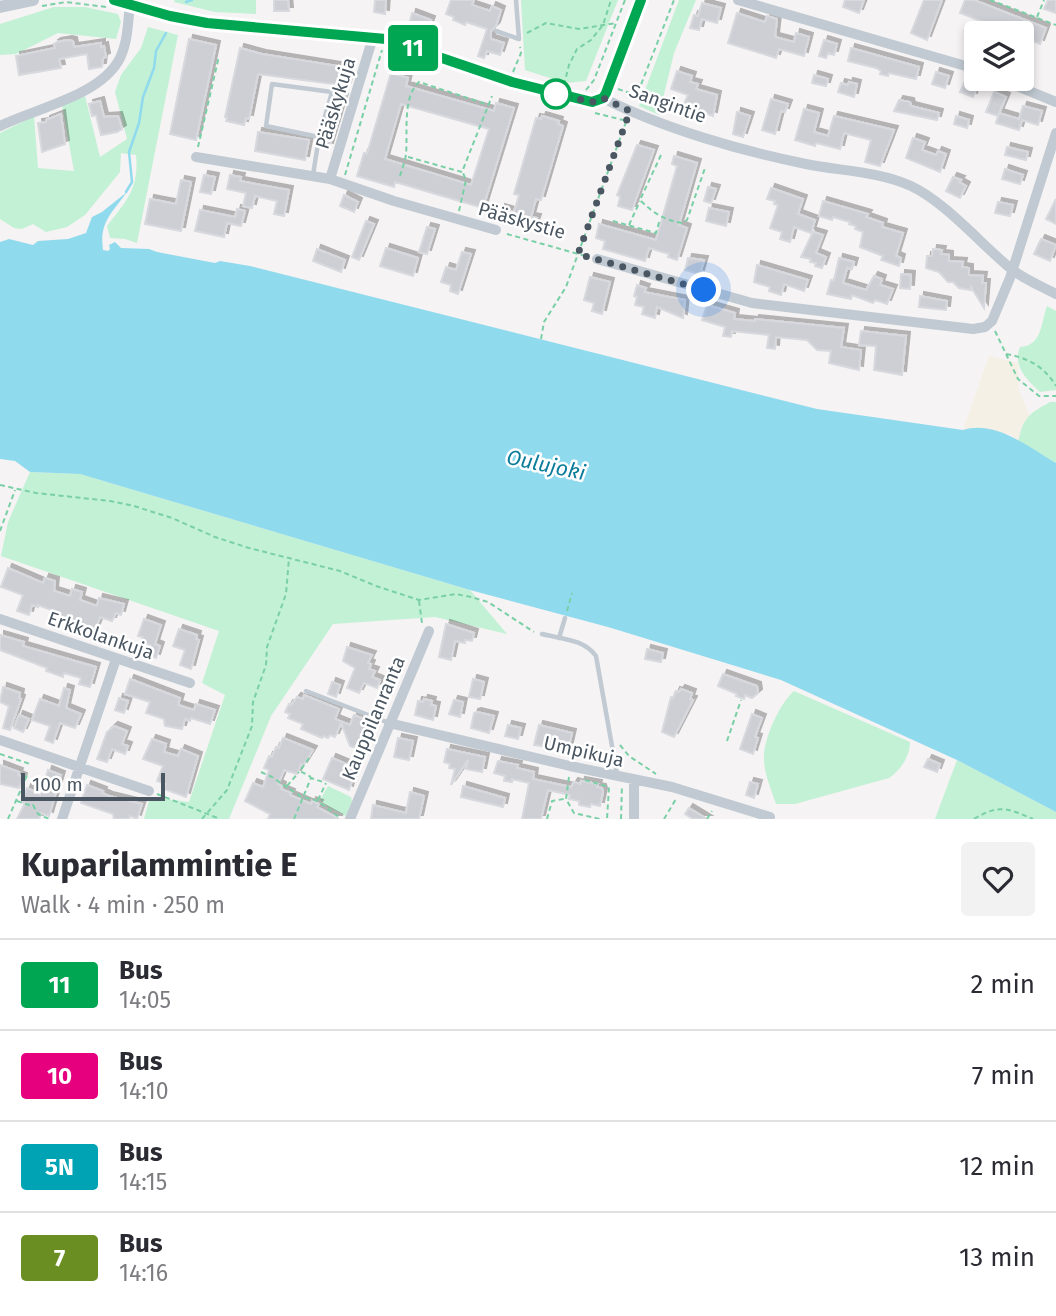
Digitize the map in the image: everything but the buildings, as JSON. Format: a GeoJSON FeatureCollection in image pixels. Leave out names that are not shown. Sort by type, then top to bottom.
{"type":"FeatureCollection","features":[{"type":"Feature","properties":{"kind":"street","name":"Sangintie"},"geometry":{"type":"LineString","coordinates":[[114,0],[207,23],[379,38],[579,100],[592,102],[603,98],[630,111],[733,145],[909,186],[929,197],[1012,270],[1056,294]]}},
{"type":"Feature","properties":{"kind":"street"},"geometry":{"type":"LineString","coordinates":[[603,98],[641,0]]}},
{"type":"Feature","properties":{"kind":"street"},"geometry":{"type":"LineString","coordinates":[[738,0],[964,66]]}},
{"type":"Feature","properties":{"kind":"street"},"geometry":{"type":"LineString","coordinates":[[0,7],[25,1]]}},
{"type":"Feature","properties":{"kind":"street"},"geometry":{"type":"LineString","coordinates":[[0,126],[88,89],[104,78],[121,57],[131,4]]}},
{"type":"Feature","properties":{"kind":"street","name":"Pääskykuja"},"geometry":{"type":"LineString","coordinates":[[330,179],[379,38]]}},
{"type":"Feature","properties":{"kind":"street"},"geometry":{"type":"LineString","coordinates":[[1029,91],[1056,102]]}},
{"type":"Feature","properties":{"kind":"street"},"geometry":{"type":"LineString","coordinates":[[597,259],[752,303],[973,329],[985,327],[1007,298],[1012,270],[1056,133]]}},
{"type":"Feature","properties":{"kind":"street","name":"Pääskystie"},"geometry":{"type":"LineString","coordinates":[[196,157],[330,179],[456,220],[496,230]]}},
{"type":"Feature","properties":{"kind":"street","name":"Erkkolankuja"},"geometry":{"type":"LineString","coordinates":[[0,619],[190,683]]}},
{"type":"Feature","properties":{"kind":"street","name":"Kauppilanranta"},"geometry":{"type":"LineString","coordinates":[[350,819],[429,631]]}},
{"type":"Feature","properties":{"kind":"street"},"geometry":{"type":"LineString","coordinates":[[62,819],[116,659]]}},
{"type":"Feature","properties":{"kind":"street","name":"Umpikuja"},"geometry":{"type":"LineString","coordinates":[[389,723],[570,766],[617,774],[770,817]]}},
{"type":"Feature","properties":{"kind":"street"},"geometry":{"type":"LineString","coordinates":[[0,740],[149,791]]}},
{"type":"Feature","properties":{"kind":"street"},"geometry":{"type":"LineString","coordinates":[[634,780],[634,819]]}},
{"type":"Feature","properties":{"kind":"lane"},"geometry":{"type":"LineString","coordinates":[[496,31],[519,37],[516,0]]}},
{"type":"Feature","properties":{"kind":"lane"},"geometry":{"type":"LineString","coordinates":[[319,136],[265,126],[272,84],[347,94]]}},
{"type":"Feature","properties":{"kind":"lane"},"geometry":{"type":"LineString","coordinates":[[312,176],[319,136],[332,92]]}},
{"type":"Feature","properties":{"kind":"lane"},"geometry":{"type":"LineString","coordinates":[[559,638],[565,618]]}},
{"type":"Feature","properties":{"kind":"lane"},"geometry":{"type":"LineString","coordinates":[[542,634],[581,643],[590,648],[596,656],[617,774]]}},
{"type":"Feature","properties":{"kind":"lane"},"geometry":{"type":"LineString","coordinates":[[306,691],[389,723]]}},
{"type":"Feature","properties":{"kind":"path"},"geometry":{"type":"LineString","coordinates":[[562,89],[577,49],[591,40],[603,25],[611,0]]}},
{"type":"Feature","properties":{"kind":"path"},"geometry":{"type":"LineString","coordinates":[[579,100],[581,92],[594,80],[625,0]]}},
{"type":"Feature","properties":{"kind":"path"},"geometry":{"type":"LineString","coordinates":[[541,339],[544,321],[566,287],[674,0]]}},
{"type":"Feature","properties":{"kind":"path"},"geometry":{"type":"LineString","coordinates":[[990,0],[1056,25]]}},
{"type":"Feature","properties":{"kind":"path"},"geometry":{"type":"LineString","coordinates":[[1003,5],[1005,0]]}},
{"type":"Feature","properties":{"kind":"path"},"geometry":{"type":"LineString","coordinates":[[1037,18],[1044,0]]}},
{"type":"Feature","properties":{"kind":"path"},"geometry":{"type":"LineString","coordinates":[[512,72],[520,53],[519,37],[546,23],[579,29],[616,23]]}},
{"type":"Feature","properties":{"kind":"path"},"geometry":{"type":"LineString","coordinates":[[342,184],[379,38]]}},
{"type":"Feature","properties":{"kind":"path"},"geometry":{"type":"LineString","coordinates":[[196,157],[219,56]]}},
{"type":"Feature","properties":{"kind":"path"},"geometry":{"type":"LineString","coordinates":[[400,176],[406,157],[408,108],[415,85],[419,82],[489,105]]}},
{"type":"Feature","properties":{"kind":"path"},"geometry":{"type":"LineString","coordinates":[[462,172],[492,96]]}},
{"type":"Feature","properties":{"kind":"path"},"geometry":{"type":"LineString","coordinates":[[629,225],[661,155]]}},
{"type":"Feature","properties":{"kind":"path"},"geometry":{"type":"LineString","coordinates":[[406,157],[462,172],[466,180],[456,220]]}},
{"type":"Feature","properties":{"kind":"path"},"geometry":{"type":"LineString","coordinates":[[640,200],[661,218],[682,223],[687,220],[705,168]]}},
{"type":"Feature","properties":{"kind":"path"},"geometry":{"type":"LineString","coordinates":[[613,221],[656,233],[661,218]]}},
{"type":"Feature","properties":{"kind":"path","name":"Pääskystie"},"geometry":{"type":"LineString","coordinates":[[496,230],[597,259]]}},
{"type":"Feature","properties":{"kind":"path"},"geometry":{"type":"LineString","coordinates":[[992,321],[1018,379],[1039,396],[1056,396]]}},
{"type":"Feature","properties":{"kind":"path"},"geometry":{"type":"LineString","coordinates":[[1006,354],[1032,361],[1051,376],[1056,386]]}},
{"type":"Feature","properties":{"kind":"path"},"geometry":{"type":"LineString","coordinates":[[0,485],[36,493],[134,506],[172,518],[226,541],[340,571],[419,600],[456,594],[471,597],[488,602],[531,632],[542,634]]}},
{"type":"Feature","properties":{"kind":"path"},"geometry":{"type":"LineString","coordinates":[[0,531],[16,488]]}},
{"type":"Feature","properties":{"kind":"path"},"geometry":{"type":"LineString","coordinates":[[202,819],[227,790],[252,726],[253,702],[266,665],[267,648],[286,594],[289,557]]}},
{"type":"Feature","properties":{"kind":"path"},"geometry":{"type":"LineString","coordinates":[[565,618],[572,593]]}},
{"type":"Feature","properties":{"kind":"path"},"geometry":{"type":"LineString","coordinates":[[419,600],[422,626],[429,631]]}},
{"type":"Feature","properties":{"kind":"path"},"geometry":{"type":"LineString","coordinates":[[727,741],[741,700]]}},
{"type":"Feature","properties":{"kind":"path"},"geometry":{"type":"LineString","coordinates":[[611,733],[629,756],[659,775]]}},
{"type":"Feature","properties":{"kind":"path"},"geometry":{"type":"LineString","coordinates":[[0,754],[30,764]]}},
{"type":"Feature","properties":{"kind":"path"},"geometry":{"type":"LineString","coordinates":[[286,787],[309,758]]}},
{"type":"Feature","properties":{"kind":"path"},"geometry":{"type":"LineString","coordinates":[[300,771],[324,783],[318,801]]}},
{"type":"Feature","properties":{"kind":"path"},"geometry":{"type":"LineString","coordinates":[[261,772],[303,797],[318,801],[340,819]]}},
{"type":"Feature","properties":{"kind":"path"},"geometry":{"type":"LineString","coordinates":[[8,819],[28,773]]}},
{"type":"Feature","properties":{"kind":"path"},"geometry":{"type":"LineString","coordinates":[[617,774],[622,785],[621,819]]}},
{"type":"Feature","properties":{"kind":"path"},"geometry":{"type":"LineString","coordinates":[[569,776],[565,799],[575,813],[600,819]]}},
{"type":"Feature","properties":{"kind":"path"},"geometry":{"type":"LineString","coordinates":[[294,819],[312,778]]}},
{"type":"Feature","properties":{"kind":"path"},"geometry":{"type":"LineString","coordinates":[[581,779],[610,787],[607,819]]}},
{"type":"Feature","properties":{"kind":"path"},"geometry":{"type":"LineString","coordinates":[[149,791],[220,819]]}},
{"type":"Feature","properties":{"kind":"path"},"geometry":{"type":"LineString","coordinates":[[664,819],[681,791]]}},
{"type":"Feature","properties":{"kind":"path"},"geometry":{"type":"LineString","coordinates":[[547,819],[552,801],[565,799]]}},
{"type":"Feature","properties":{"kind":"path"},"geometry":{"type":"LineString","coordinates":[[17,801],[33,805],[38,814],[49,819]]}},
{"type":"Feature","properties":{"kind":"path"},"geometry":{"type":"LineString","coordinates":[[707,819],[717,802]]}},
{"type":"Feature","properties":{"kind":"path"},"geometry":{"type":"LineString","coordinates":[[974,819],[993,809],[1007,808],[1033,819]]}},
{"type":"Feature","properties":{"kind":"path"},"geometry":{"type":"LineString","coordinates":[[573,819],[575,813]]}},
{"type":"Feature","properties":{"kind":"green space"},"geometry":{"type":"Polygon","coordinates":[[[256,0],[256,14],[215,12],[174,2],[256,0]]]}},
{"type":"Feature","properties":{"kind":"green space"},"geometry":{"type":"Polygon","coordinates":[[[521,0],[618,0],[586,81],[565,83],[525,70],[521,0]]]}},
{"type":"Feature","properties":{"kind":"green space"},"geometry":{"type":"Polygon","coordinates":[[[679,0],[696,0],[674,53],[659,115],[639,106],[679,0]]]}},
{"type":"Feature","properties":{"kind":"green space"},"geometry":{"type":"Polygon","coordinates":[[[54,7],[85,7],[118,14],[121,22],[116,39],[58,33],[16,54],[0,55],[0,24],[54,7]]]}},
{"type":"Feature","properties":{"kind":"green space"},"geometry":{"type":"Polygon","coordinates":[[[148,27],[178,35],[137,243],[110,238],[107,226],[130,194],[136,177],[136,155],[121,153],[120,172],[85,215],[67,227],[46,232],[33,224],[22,229],[14,228],[0,219],[0,133],[34,116],[38,168],[74,171],[62,105],[85,96],[100,157],[127,139],[115,92],[121,75],[141,48],[148,27]]]}},
{"type":"Feature","properties":{"kind":"green space"},"geometry":{"type":"Polygon","coordinates":[[[1047,306],[1056,311],[1056,390],[1040,392],[1022,372],[1018,354],[1020,347],[1033,343],[1037,338],[1047,306]]]}},
{"type":"Feature","properties":{"kind":"green space"},"geometry":{"type":"Polygon","coordinates":[[[1050,402],[1056,402],[1056,463],[1018,441],[1028,417],[1050,402]]]}},
{"type":"Feature","properties":{"kind":"green space"},"geometry":{"type":"Polygon","coordinates":[[[30,472],[80,474],[470,590],[507,634],[435,617],[333,624],[271,716],[229,819],[144,819],[150,797],[189,802],[225,695],[202,683],[219,631],[1,556],[8,522],[30,472]]]}},
{"type":"Feature","properties":{"kind":"green space"},"geometry":{"type":"Polygon","coordinates":[[[794,691],[910,742],[904,762],[889,778],[795,804],[776,804],[765,767],[765,747],[779,712],[794,691]]]}},
{"type":"Feature","properties":{"kind":"green space"},"geometry":{"type":"Polygon","coordinates":[[[957,760],[1056,812],[1056,819],[935,819],[957,760]]]}},
{"type":"Feature","properties":{"kind":"green space"},"geometry":{"type":"Polygon","coordinates":[[[328,786],[351,797],[346,816],[320,800],[328,786]]]}},
{"type":"Feature","properties":{"kind":"sand"},"geometry":{"type":"Polygon","coordinates":[[[989,356],[1018,363],[1019,390],[1029,415],[1022,425],[1018,441],[1010,434],[963,430],[989,356]]]}},
{"type":"Feature","properties":{"kind":"water","name":"Oulujoki"},"geometry":{"type":"Polygon","coordinates":[[[127,192],[105,225],[103,250],[108,251],[109,245],[115,242],[121,248],[149,249],[215,263],[220,261],[250,266],[817,409],[963,430],[988,429],[1023,443],[1056,463],[1056,812],[957,760],[781,680],[80,474],[30,472],[15,461],[0,459],[0,242],[9,239],[33,245],[38,241],[68,239],[86,233],[92,217],[127,192]]]}},
{"type":"Feature","properties":{"kind":"waterway"},"geometry":{"type":"LineString","coordinates":[[186,2],[192,0]]}},
{"type":"Feature","properties":{"kind":"waterway"},"geometry":{"type":"LineString","coordinates":[[126,192],[132,182],[129,152],[139,123],[143,97],[154,68],[156,51],[166,33]]}},
{"type":"Feature","properties":{"kind":"bus line","name":"11"},"geometry":{"type":"LineString","coordinates":[[114,0],[207,23],[386,39],[512,82],[592,102],[603,98],[606,93],[641,0]]}},
{"type":"Feature","properties":{"kind":"route"},"geometry":{"type":"LineString","coordinates":[[556,94],[592,102],[603,98],[630,111],[578,254],[704,290]]}}]}
